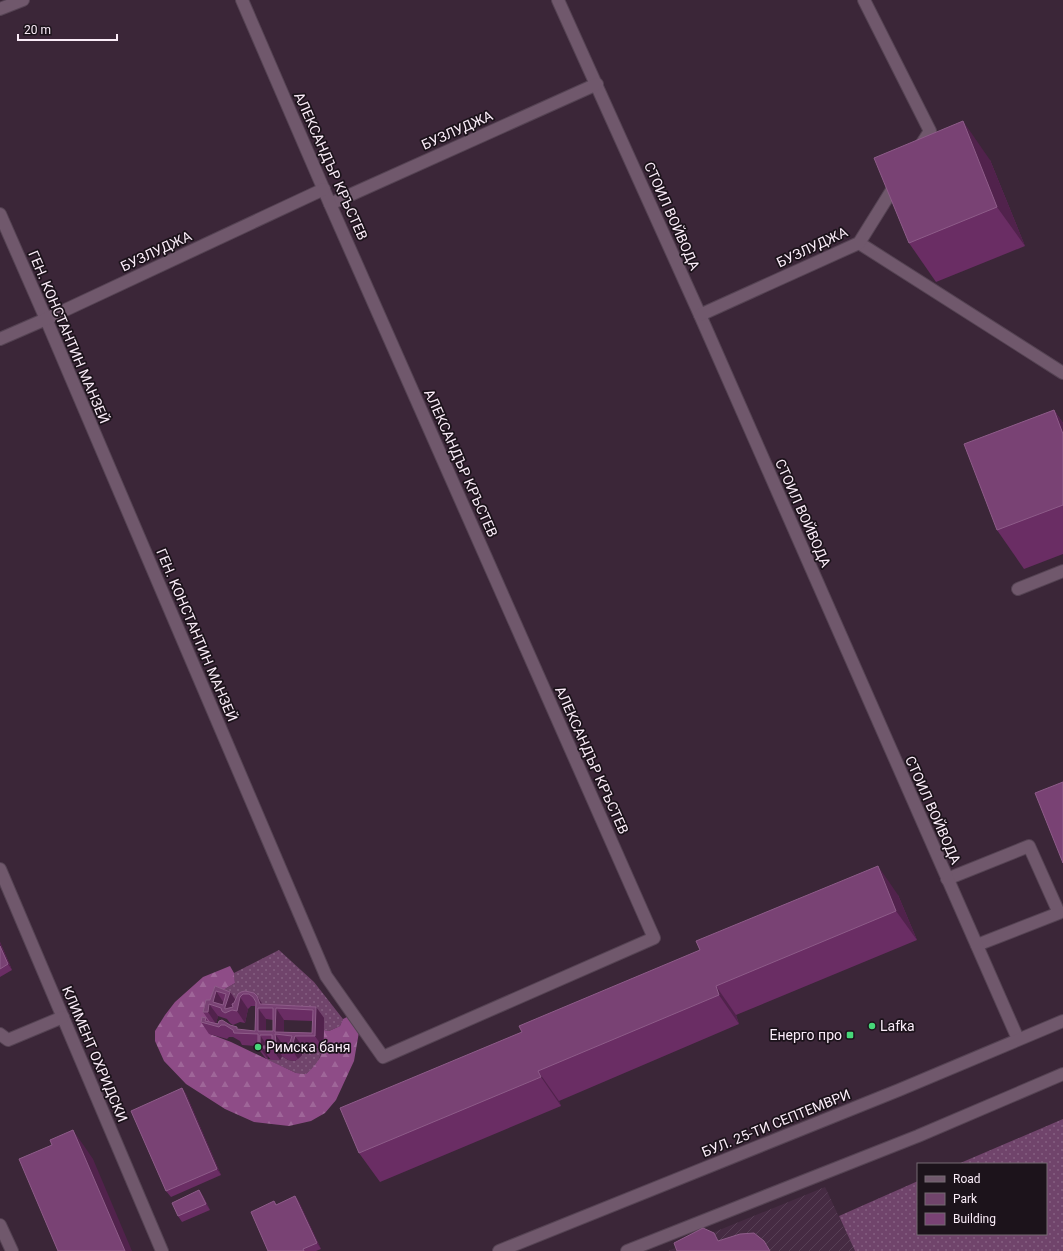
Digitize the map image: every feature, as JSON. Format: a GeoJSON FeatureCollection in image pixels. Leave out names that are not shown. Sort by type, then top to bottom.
{"type":"FeatureCollection","features":[{"type":"Feature","properties":{"kind":"street"},"geometry":{"type":"LineString","coordinates":[[0,9],[23,0]]}},
{"type":"Feature","properties":{"kind":"street","name":"АЛЕКСАНДЪР КРЪСТЕВ"},"geometry":{"type":"LineString","coordinates":[[242,0],[330,204],[654,938],[383,1057]]}},
{"type":"Feature","properties":{"kind":"street","name":"СТОИЛ ВОЙВОДА"},"geometry":{"type":"LineString","coordinates":[[558,0],[700,315],[1018,1039]]}},
{"type":"Feature","properties":{"kind":"street"},"geometry":{"type":"LineString","coordinates":[[864,0],[930,131],[913,158]]}},
{"type":"Feature","properties":{"kind":"street","name":"БУЗЛУДЖА"},"geometry":{"type":"LineString","coordinates":[[330,204],[597,84]]}},
{"type":"Feature","properties":{"kind":"street","name":"БУЗЛУДЖА"},"geometry":{"type":"LineString","coordinates":[[700,315],[859,243],[905,171]]}},
{"type":"Feature","properties":{"kind":"street","name":"БУЗЛУДЖА"},"geometry":{"type":"LineString","coordinates":[[0,339],[324,189]]}},
{"type":"Feature","properties":{"kind":"street","name":"ГЕН. КОНСТАНТИН МАНЗЕЙ"},"geometry":{"type":"LineString","coordinates":[[0,214],[326,976],[383,1057]]}},
{"type":"Feature","properties":{"kind":"street"},"geometry":{"type":"LineString","coordinates":[[859,243],[1063,373]]}},
{"type":"Feature","properties":{"kind":"street"},"geometry":{"type":"LineString","coordinates":[[1018,589],[1063,571]]}},
{"type":"Feature","properties":{"kind":"street"},"geometry":{"type":"LineString","coordinates":[[947,879],[1030,846],[1059,913],[977,945]]}},
{"type":"Feature","properties":{"kind":"street","name":"КЛИМЕНТ ОХРИДСКИ"},"geometry":{"type":"LineString","coordinates":[[0,869],[162,1251]]}},
{"type":"Feature","properties":{"kind":"street"},"geometry":{"type":"LineString","coordinates":[[3,1040],[63,1016]]}},
{"type":"Feature","properties":{"kind":"street","name":"БУЛ. 25-ТИ СЕПТЕМВРИ"},"geometry":{"type":"LineString","coordinates":[[499,1251],[899,1090],[1063,1020]]}},
{"type":"Feature","properties":{"kind":"street"},"geometry":{"type":"LineString","coordinates":[[627,1251],[918,1136],[1063,1074]]}},
{"type":"Feature","properties":{"kind":"street"},"geometry":{"type":"LineString","coordinates":[[0,1225],[12,1251]]}},
{"type":"Feature","properties":{"kind":"shaded area"},"geometry":{"type":"Polygon","coordinates":[[[825,1187],[855,1251],[668,1251],[825,1187]]]}},
{"type":"Feature","properties":{"kind":"green space"},"geometry":{"type":"Polygon","coordinates":[[[279,950],[314,982],[343,1019],[340,1026],[329,1031],[324,1030],[324,1018],[262,1005],[246,1006],[220,992],[235,983],[234,973],[279,950]]]}},
{"type":"Feature","properties":{"kind":"green space"},"geometry":{"type":"Polygon","coordinates":[[[230,966],[234,973],[235,983],[220,992],[210,1034],[231,1042],[296,1073],[306,1074],[316,1064],[321,1055],[324,1030],[329,1031],[340,1026],[343,1019],[347,1017],[359,1032],[354,1061],[336,1100],[325,1113],[311,1121],[289,1126],[254,1122],[225,1109],[186,1084],[164,1061],[155,1041],[155,1031],[165,1015],[175,1002],[203,977],[230,966]]]}},
{"type":"Feature","properties":{"kind":"green space"},"geometry":{"type":"Polygon","coordinates":[[[303,1047],[323,1048],[317,1064],[306,1074],[296,1073],[266,1059],[280,1060],[282,1056],[288,1060],[295,1061],[302,1055],[303,1047]]]}},
{"type":"Feature","properties":{"kind":"green space"},"geometry":{"type":"Polygon","coordinates":[[[1063,1119],[1063,1251],[855,1251],[839,1216],[917,1181],[917,1235],[1047,1235],[1047,1163],[960,1163],[1063,1119]]]}},
{"type":"Feature","properties":{"kind":"building"},"geometry":{"type":"Polygon","coordinates":[[[963,121],[997,207],[909,243],[874,158],[963,121]]]}},
{"type":"Feature","properties":{"kind":"building"},"geometry":{"type":"Polygon","coordinates":[[[1054,410],[1063,434],[1063,505],[997,530],[964,444],[1054,410]]]}},
{"type":"Feature","properties":{"kind":"building"},"geometry":{"type":"Polygon","coordinates":[[[1063,782],[1063,863],[1035,793],[1063,782]]]}},
{"type":"Feature","properties":{"kind":"building"},"geometry":{"type":"Polygon","coordinates":[[[878,866],[896,911],[716,986],[719,995],[538,1071],[541,1077],[359,1153],[340,1108],[522,1032],[519,1026],[700,950],[696,941],[878,866]]]}},
{"type":"Feature","properties":{"kind":"building"},"geometry":{"type":"Polygon","coordinates":[[[0,946],[8,964],[0,969],[0,946]]]}},
{"type":"Feature","properties":{"kind":"building"},"geometry":{"type":"Polygon","coordinates":[[[215,986],[230,992],[225,1009],[233,1007],[232,1004],[234,1003],[238,994],[245,991],[254,993],[260,1004],[316,1007],[315,1036],[295,1036],[290,1047],[287,1049],[280,1049],[274,1044],[272,1048],[263,1048],[263,1046],[270,1046],[272,1042],[272,1035],[260,1035],[260,1048],[258,1048],[258,1034],[234,1033],[233,1030],[225,1025],[221,1025],[219,1027],[201,1022],[202,1017],[206,1018],[205,1021],[218,1024],[219,1021],[222,1020],[237,1027],[237,1029],[255,1031],[256,1002],[253,997],[249,994],[243,994],[240,997],[237,1011],[232,1010],[225,1013],[221,1008],[209,1004],[208,1012],[203,1012],[206,1000],[210,1000],[215,986]],[[216,991],[213,1002],[223,1005],[226,994],[216,991]],[[258,1008],[258,1031],[273,1031],[273,1008],[258,1008]],[[276,1008],[275,1032],[312,1033],[313,1010],[276,1008]],[[275,1034],[276,1042],[279,1045],[285,1046],[290,1042],[292,1036],[275,1034]]]}},
{"type":"Feature","properties":{"kind":"building"},"geometry":{"type":"Polygon","coordinates":[[[182,1088],[217,1169],[166,1191],[131,1111],[182,1088]]]}},
{"type":"Feature","properties":{"kind":"building"},"geometry":{"type":"Polygon","coordinates":[[[73,1130],[125,1251],[58,1251],[19,1159],[52,1145],[50,1140],[73,1130]]]}},
{"type":"Feature","properties":{"kind":"building"},"geometry":{"type":"Polygon","coordinates":[[[199,1190],[206,1204],[178,1216],[172,1203],[199,1190]]]}},
{"type":"Feature","properties":{"kind":"building"},"geometry":{"type":"Polygon","coordinates":[[[295,1196],[317,1243],[303,1249],[304,1251],[268,1251],[251,1212],[274,1201],[276,1205],[295,1196]]]}},
{"type":"Feature","properties":{"kind":"building"},"geometry":{"type":"Polygon","coordinates":[[[703,1228],[714,1233],[718,1241],[740,1234],[754,1233],[764,1241],[770,1251],[677,1251],[674,1243],[703,1228]]]}},
{"type":"Feature","properties":{"kind":"place","name":"Lafka"},"geometry":{"type":"Point","coordinates":[872,1026]}},
{"type":"Feature","properties":{"kind":"place","name":"Енерго про"},"geometry":{"type":"Point","coordinates":[850,1035]}},
{"type":"Feature","properties":{"kind":"place","name":"Римска баня"},"geometry":{"type":"Point","coordinates":[258,1047]}}]}
